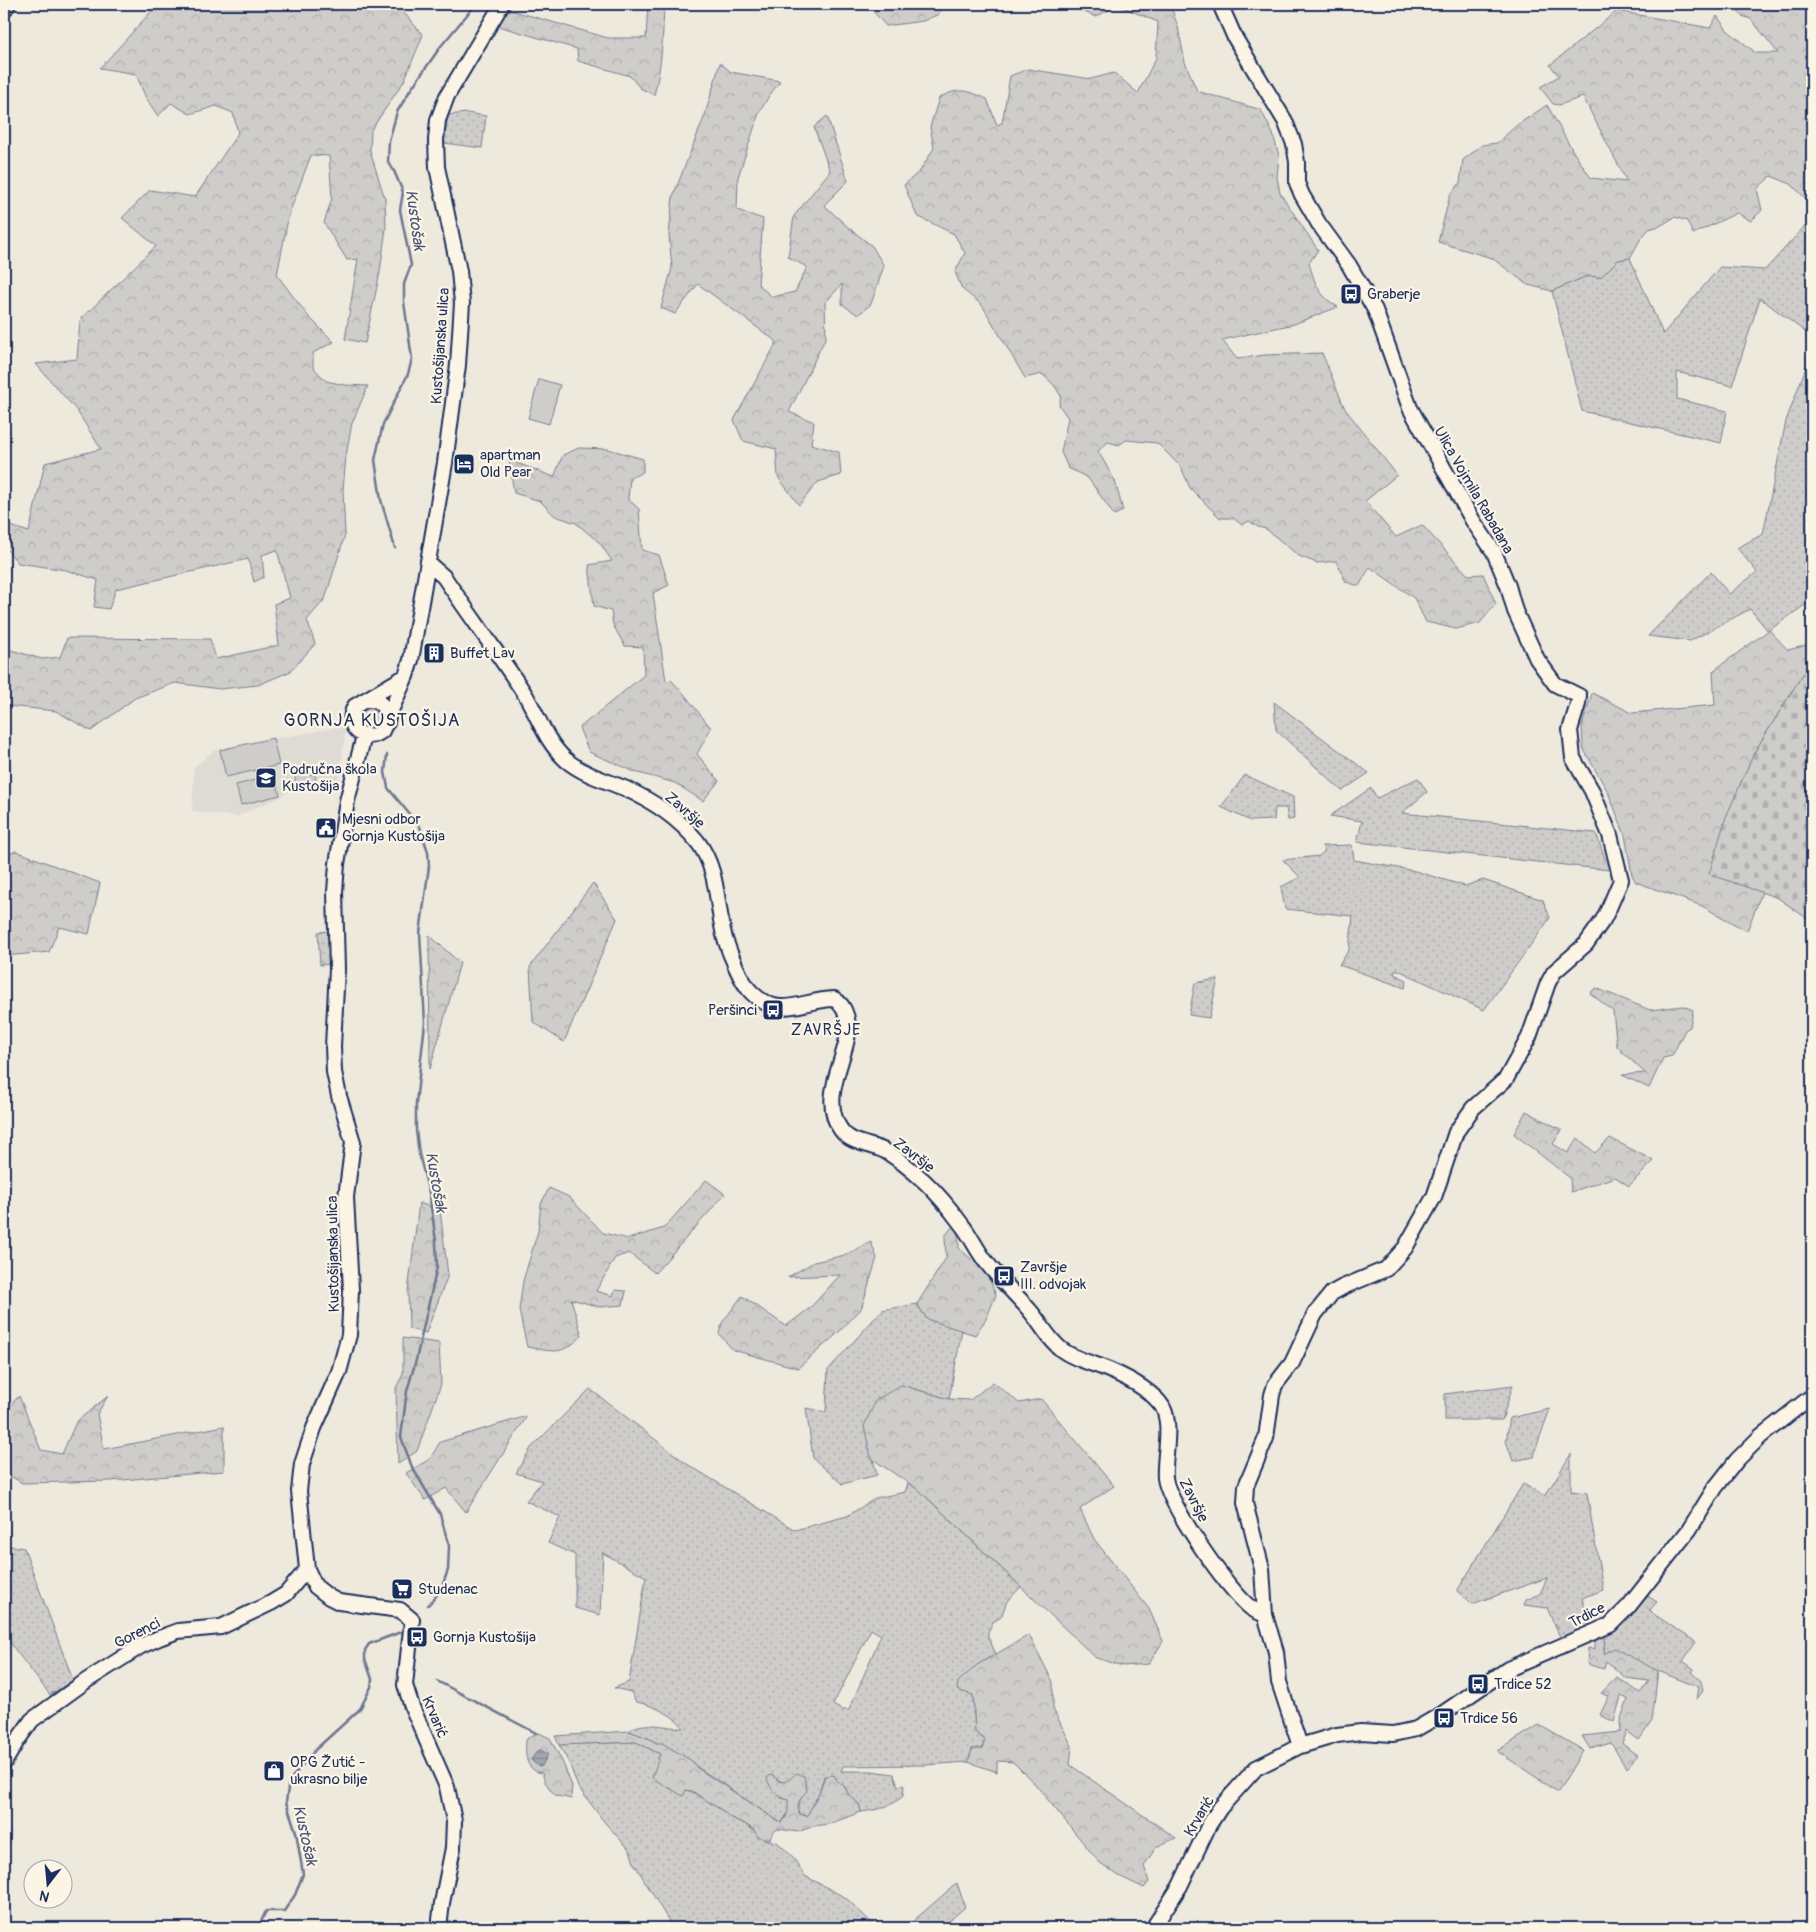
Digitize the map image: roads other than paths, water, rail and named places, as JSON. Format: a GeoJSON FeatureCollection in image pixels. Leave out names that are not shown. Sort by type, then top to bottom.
{"type":"FeatureCollection","features":[{"type":"Feature","properties":{"kind":"street"},"geometry":{"type":"LineString","coordinates":[[4,10],[8,4]]}},
{"type":"Feature","properties":{"kind":"street","name":"Kustošijanska ulica"},"geometry":{"type":"LineString","coordinates":[[387,723],[411,660],[429,564],[457,373],[462,303],[459,271],[437,167],[436,140],[438,120],[446,98],[502,4]]}},
{"type":"Feature","properties":{"kind":"street","name":"Ulica Vojmila Rabadana"},"geometry":{"type":"LineString","coordinates":[[1220,4],[1235,38],[1285,121],[1294,144],[1297,162],[1297,183],[1304,200],[1369,297],[1381,323],[1410,408],[1473,521],[1494,552],[1508,586],[1515,611],[1537,659],[1555,684],[1579,696],[1570,730],[1573,758],[1592,791],[1610,835],[1621,880],[1596,931],[1586,944],[1554,972],[1551,977],[1529,1037],[1506,1078],[1472,1108],[1456,1132],[1434,1197],[1404,1248],[1386,1269],[1343,1286],[1332,1293],[1315,1314],[1292,1363],[1275,1385],[1266,1438],[1249,1477],[1245,1494],[1249,1519],[1262,1569],[1265,1615]]}},
{"type":"Feature","properties":{"kind":"street","name":"Završje"},"geometry":{"type":"LineString","coordinates":[[429,564],[444,577],[526,697],[548,738],[560,754],[578,768],[653,803],[675,820],[697,842],[706,857],[716,885],[724,934],[731,954],[742,978],[752,993],[771,1006],[776,1007],[788,1007],[818,1000],[834,999],[842,1006],[846,1016],[848,1034],[836,1074],[833,1100],[835,1116],[844,1134],[856,1141],[886,1152],[923,1181],[963,1226],[975,1248],[988,1265],[1027,1307],[1054,1343],[1069,1354],[1121,1375],[1161,1403],[1167,1432],[1165,1478],[1175,1503],[1216,1571],[1251,1608],[1265,1615]]}},
{"type":"Feature","properties":{"kind":"street"},"geometry":{"type":"LineString","coordinates":[[363,701],[373,700],[383,706],[388,717],[387,723],[378,734],[364,736],[355,730],[351,721],[355,706],[363,701],[406,676]]}},
{"type":"Feature","properties":{"kind":"street","name":"Kustošijanska ulica"},"geometry":{"type":"LineString","coordinates":[[315,1586],[307,1569],[301,1519],[300,1491],[302,1464],[314,1428],[339,1372],[349,1335],[350,1290],[346,1197],[353,1142],[334,1072],[333,1046],[337,970],[335,892],[346,801],[364,736]]}},
{"type":"Feature","properties":{"kind":"street","name":"Trdice"},"geometry":{"type":"LineString","coordinates":[[1300,1746],[1350,1732],[1393,1734],[1416,1729],[1442,1714],[1508,1669],[1610,1625],[1629,1606],[1689,1530],[1714,1488],[1737,1460],[1761,1436],[1812,1396]]}},
{"type":"Feature","properties":{"kind":"street","name":"Gorenci"},"geometry":{"type":"LineString","coordinates":[[4,1763],[32,1720],[86,1681],[141,1646],[159,1638],[178,1631],[221,1627],[271,1603],[286,1594],[307,1569]]}},
{"type":"Feature","properties":{"kind":"street","name":"Krvarić"},"geometry":{"type":"LineString","coordinates":[[315,1586],[339,1602],[400,1610],[412,1620],[405,1685],[412,1707],[447,1787],[454,1821],[453,1848],[439,1928]]}},
{"type":"Feature","properties":{"kind":"street"},"geometry":{"type":"LineString","coordinates":[[1265,1615],[1276,1652],[1279,1682],[1300,1746]]}},
{"type":"Feature","properties":{"kind":"street","name":"Krvarić"},"geometry":{"type":"LineString","coordinates":[[1153,1928],[1180,1886],[1209,1826],[1220,1808],[1256,1768],[1300,1746]]}},
{"type":"Feature","properties":{"kind":"waterway","name":"Kustošak"},"geometry":{"type":"LineString","coordinates":[[395,548],[381,500],[375,460],[383,424],[408,374],[412,359],[404,302],[404,284],[411,265],[400,210],[403,192],[388,162],[389,141],[397,112],[411,89],[441,46],[476,4]]}},
{"type":"Feature","properties":{"kind":"waterway","name":"Kustošak"},"geometry":{"type":"LineString","coordinates":[[387,755],[385,772],[388,788],[420,827],[428,852],[429,866],[420,933],[425,1023],[416,1103],[416,1130],[419,1154],[429,1193],[436,1241],[437,1267],[407,1391],[401,1437],[412,1467],[440,1514],[449,1546],[448,1570],[440,1592],[428,1605]]}},
{"type":"Feature","properties":{"kind":"waterway","name":"Kustošak"},"geometry":{"type":"LineString","coordinates":[[258,1928],[266,1911],[284,1911],[295,1895],[303,1874],[296,1832],[286,1802],[289,1781],[316,1749],[360,1709],[371,1687],[372,1679],[365,1659],[365,1650],[369,1644],[401,1632],[403,1628]]}},
{"type":"Feature","properties":{"kind":"waterway"},"geometry":{"type":"LineString","coordinates":[[437,1681],[536,1733]]}},
{"type":"Feature","properties":{"kind":"place","name":"Graberje"},"geometry":{"type":"Point","coordinates":[1351,294]}},
{"type":"Feature","properties":{"kind":"place","name":"apartman Old Pear"},"geometry":{"type":"Point","coordinates":[464,464]}},
{"type":"Feature","properties":{"kind":"place","name":"Buffet Lav"},"geometry":{"type":"Point","coordinates":[434,653]}},
{"type":"Feature","properties":{"kind":"place","name":"Područna škola Kustošija"},"geometry":{"type":"Point","coordinates":[266,778]}},
{"type":"Feature","properties":{"kind":"place","name":"Mjesni odbor Gornja Kustošija"},"geometry":{"type":"Point","coordinates":[326,828]}},
{"type":"Feature","properties":{"kind":"place","name":"Peršinci"},"geometry":{"type":"Point","coordinates":[773,1010]}},
{"type":"Feature","properties":{"kind":"place","name":"Završje III. odvojak"},"geometry":{"type":"Point","coordinates":[1004,1276]}},
{"type":"Feature","properties":{"kind":"place","name":"Studenac"},"geometry":{"type":"Point","coordinates":[402,1589]}},
{"type":"Feature","properties":{"kind":"place","name":"Gornja Kustošija"},"geometry":{"type":"Point","coordinates":[417,1637]}},
{"type":"Feature","properties":{"kind":"place","name":"Trdice 52"},"geometry":{"type":"Point","coordinates":[1478,1684]}},
{"type":"Feature","properties":{"kind":"place","name":"Trdice 56"},"geometry":{"type":"Point","coordinates":[1444,1718]}},
{"type":"Feature","properties":{"kind":"place","name":"OPG Žutić - ukrasno bilje"},"geometry":{"type":"Point","coordinates":[274,1771]}},
{"type":"Feature","properties":{"kind":"district","name":"GORNJA KUSTOŠIJA"},"geometry":{"type":"Point","coordinates":[372,720]}},
{"type":"Feature","properties":{"kind":"district","name":"ZAVRŠJE"},"geometry":{"type":"Point","coordinates":[826,1029]}}]}
